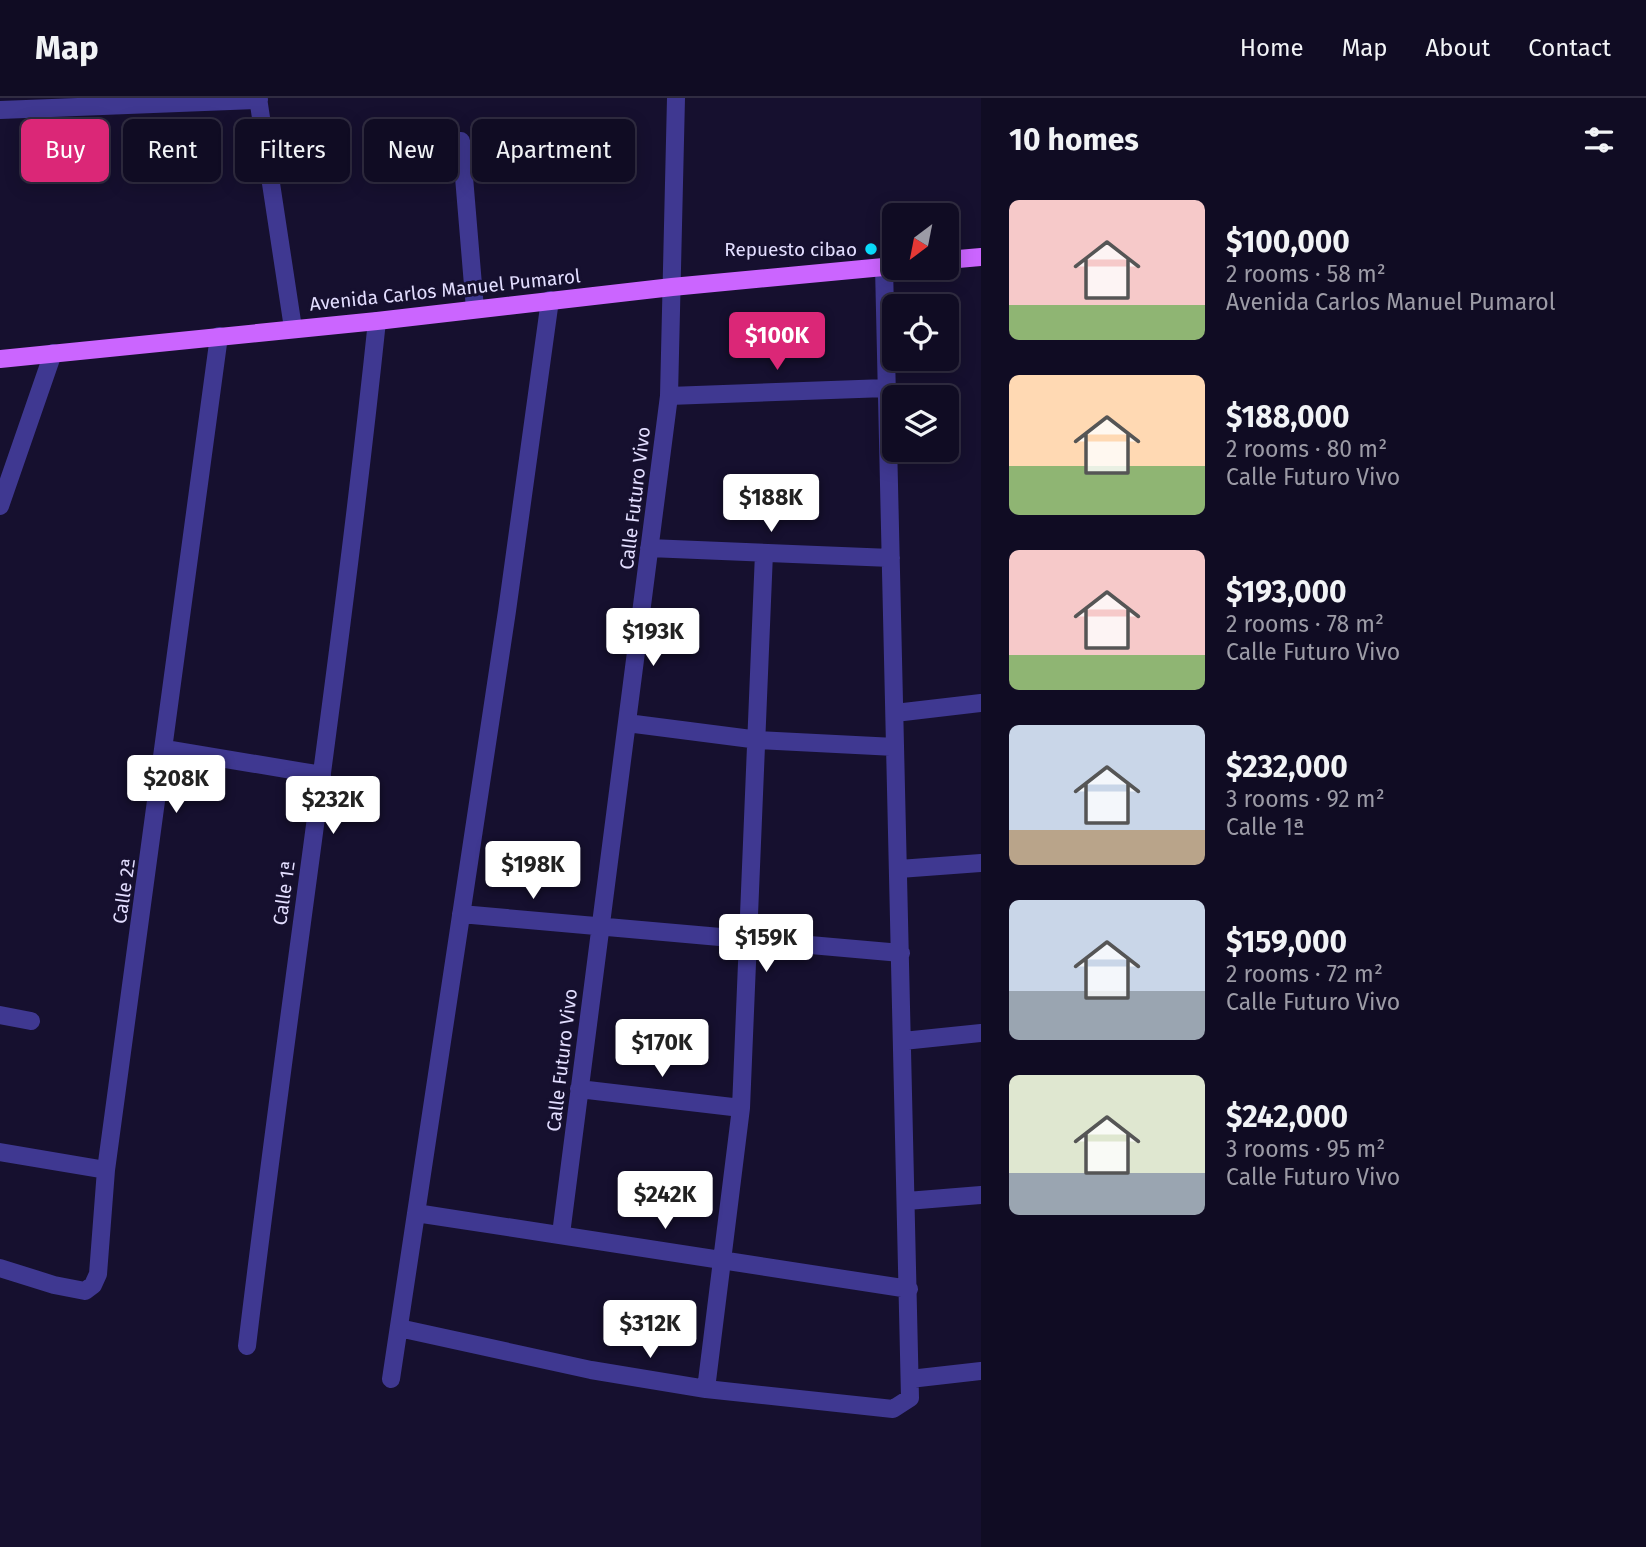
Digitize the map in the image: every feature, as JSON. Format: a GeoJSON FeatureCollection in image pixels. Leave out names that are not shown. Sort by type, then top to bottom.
{"type":"FeatureCollection","features":[{"type":"Feature","properties":{"kind":"main road"},"geometry":{"type":"LineString","coordinates":[[959,259],[981,257]]}},
{"type":"Feature","properties":{"kind":"main road","name":"Avenida Carlos Manuel Pumarol"},"geometry":{"type":"LineString","coordinates":[[0,359],[377,321],[672,287],[882,268]]}},
{"type":"Feature","properties":{"kind":"street","name":"Calle Futuro Vivo"},"geometry":{"type":"LineString","coordinates":[[561,1234],[669,396],[676,98]]}},
{"type":"Feature","properties":{"kind":"street"},"geometry":{"type":"LineString","coordinates":[[0,110],[258,99],[293,328]]}},
{"type":"Feature","properties":{"kind":"street"},"geometry":{"type":"LineString","coordinates":[[461,141],[475,309]]}},
{"type":"Feature","properties":{"kind":"street"},"geometry":{"type":"LineString","coordinates":[[886,385],[889,280]]}},
{"type":"Feature","properties":{"kind":"street"},"geometry":{"type":"LineString","coordinates":[[391,1379],[527,475],[550,300]]}},
{"type":"Feature","properties":{"kind":"street","name":"Calle 1ª"},"geometry":{"type":"LineString","coordinates":[[247,1346],[275,1112],[322,775],[377,321]]}},
{"type":"Feature","properties":{"kind":"street","name":"Calle 2ª"},"geometry":{"type":"LineString","coordinates":[[0,1268],[85,1291],[93,1285],[98,1274],[106,1170],[219,336]]}},
{"type":"Feature","properties":{"kind":"street"},"geometry":{"type":"LineString","coordinates":[[0,506],[53,353]]}},
{"type":"Feature","properties":{"kind":"street"},"geometry":{"type":"LineString","coordinates":[[669,396],[882,388]]}},
{"type":"Feature","properties":{"kind":"street"},"geometry":{"type":"LineString","coordinates":[[399,1328],[591,1370],[706,1389],[894,1409],[909,1398],[909,1289],[888,462]]}},
{"type":"Feature","properties":{"kind":"street"},"geometry":{"type":"LineString","coordinates":[[649,548],[891,558]]}},
{"type":"Feature","properties":{"kind":"street"},"geometry":{"type":"LineString","coordinates":[[706,1389],[741,1108],[765,553]]}},
{"type":"Feature","properties":{"kind":"street"},"geometry":{"type":"LineString","coordinates":[[895,713],[981,703]]}},
{"type":"Feature","properties":{"kind":"street"},"geometry":{"type":"LineString","coordinates":[[627,723],[759,740],[895,747]]}},
{"type":"Feature","properties":{"kind":"street"},"geometry":{"type":"LineString","coordinates":[[165,749],[322,775]]}},
{"type":"Feature","properties":{"kind":"street"},"geometry":{"type":"LineString","coordinates":[[899,869],[981,863]]}},
{"type":"Feature","properties":{"kind":"street"},"geometry":{"type":"LineString","coordinates":[[461,914],[901,953]]}},
{"type":"Feature","properties":{"kind":"street"},"geometry":{"type":"LineString","coordinates":[[0,1015],[30,1021]]}},
{"type":"Feature","properties":{"kind":"street"},"geometry":{"type":"LineString","coordinates":[[903,1041],[981,1033]]}},
{"type":"Feature","properties":{"kind":"street"},"geometry":{"type":"LineString","coordinates":[[579,1089],[741,1108]]}},
{"type":"Feature","properties":{"kind":"street"},"geometry":{"type":"LineString","coordinates":[[0,1152],[106,1170]]}},
{"type":"Feature","properties":{"kind":"street"},"geometry":{"type":"LineString","coordinates":[[907,1201],[981,1195]]}},
{"type":"Feature","properties":{"kind":"street"},"geometry":{"type":"LineString","coordinates":[[416,1213],[909,1289]]}},
{"type":"Feature","properties":{"kind":"street"},"geometry":{"type":"LineString","coordinates":[[910,1379],[981,1371]]}},
{"type":"Feature","properties":{"kind":"place","name":"Repuesto cibao"},"geometry":{"type":"Point","coordinates":[871,249]}}]}
